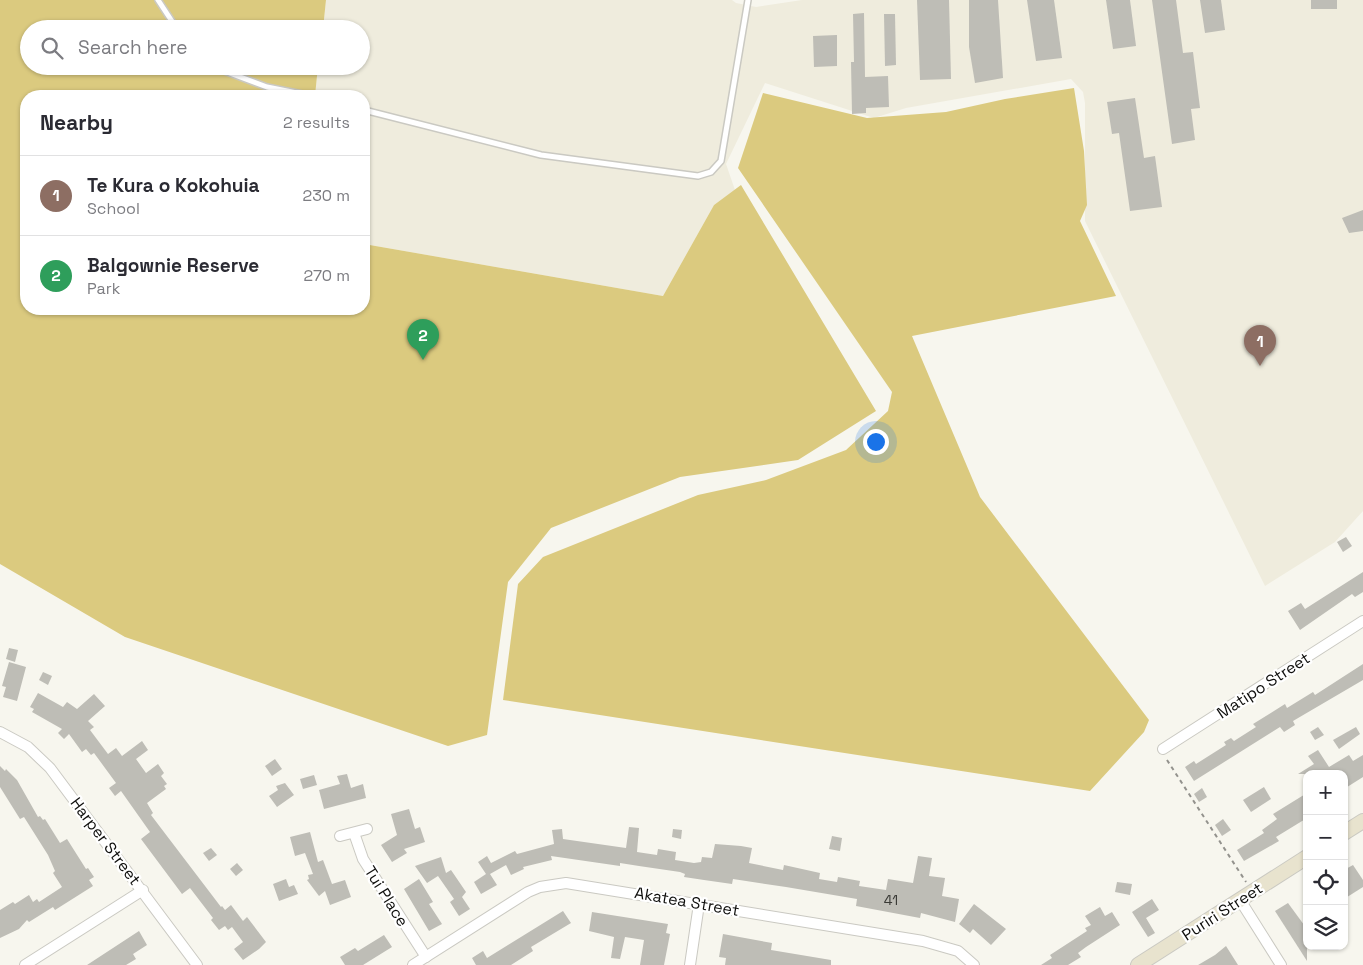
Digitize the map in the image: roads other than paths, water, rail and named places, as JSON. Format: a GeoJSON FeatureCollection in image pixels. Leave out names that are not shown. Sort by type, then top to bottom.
{"type":"FeatureCollection","features":[{"type":"Feature","properties":{"kind":"main road"},"geometry":{"type":"LineString","coordinates":[[1348,830],[1363,821]]}},
{"type":"Feature","properties":{"kind":"main road","name":"Puriri Street"},"geometry":{"type":"LineString","coordinates":[[1138,965],[1303,860]]}},
{"type":"Feature","properties":{"kind":"street","name":"Matipo Street"},"geometry":{"type":"LineString","coordinates":[[1163,749],[1363,621]]}},
{"type":"Feature","properties":{"kind":"street","name":"Harper Street"},"geometry":{"type":"LineString","coordinates":[[0,732],[28,746],[44,761],[143,890],[197,965]]}},
{"type":"Feature","properties":{"kind":"street"},"geometry":{"type":"LineString","coordinates":[[340,836],[367,829]]}},
{"type":"Feature","properties":{"kind":"street","name":"Tui Place"},"geometry":{"type":"LineString","coordinates":[[354,833],[363,859],[426,957]]}},
{"type":"Feature","properties":{"kind":"street","name":"Akatea Street"},"geometry":{"type":"LineString","coordinates":[[413,965],[528,892],[552,884],[582,884],[942,945],[958,951],[974,965]]}},
{"type":"Feature","properties":{"kind":"street"},"geometry":{"type":"LineString","coordinates":[[25,965],[143,890]]}},
{"type":"Feature","properties":{"kind":"street"},"geometry":{"type":"LineString","coordinates":[[1240,900],[1280,965]]}},
{"type":"Feature","properties":{"kind":"street"},"geometry":{"type":"LineString","coordinates":[[690,965],[700,904]]}},
{"type":"Feature","properties":{"kind":"lane"},"geometry":{"type":"LineString","coordinates":[[158,0],[171,20]]}},
{"type":"Feature","properties":{"kind":"lane"},"geometry":{"type":"LineString","coordinates":[[370,112],[541,155],[698,176],[711,172],[721,161],[748,0]]}},
{"type":"Feature","properties":{"kind":"lane"},"geometry":{"type":"LineString","coordinates":[[237,75],[267,86],[285,90]]}},
{"type":"Feature","properties":{"kind":"place","name":"Balgownie Reserve"},"geometry":{"type":"Point","coordinates":[423,360]}},
{"type":"Feature","properties":{"kind":"place","name":"Te Kura o Kokohuia"},"geometry":{"type":"Point","coordinates":[1260,366]}}]}
